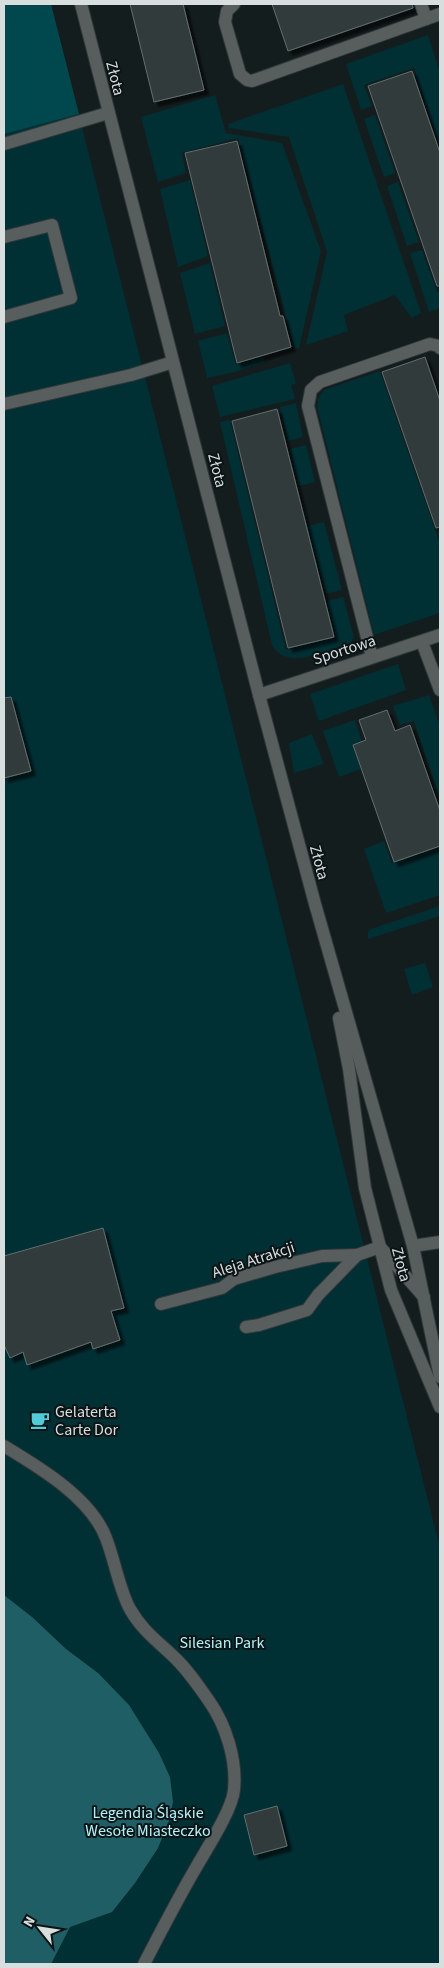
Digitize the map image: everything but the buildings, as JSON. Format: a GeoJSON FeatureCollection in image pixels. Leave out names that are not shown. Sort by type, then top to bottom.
{"type":"FeatureCollection","features":[{"type":"Feature","properties":{"kind":"street","name":"Złota"},"geometry":{"type":"LineString","coordinates":[[81,4],[259,694],[326,944],[413,1246],[440,1377]]}},
{"type":"Feature","properties":{"kind":"street"},"geometry":{"type":"LineString","coordinates":[[234,4],[228,11],[225,22],[240,74],[247,80],[252,81],[440,14]]}},
{"type":"Feature","properties":{"kind":"street"},"geometry":{"type":"LineString","coordinates":[[421,4],[426,19]]}},
{"type":"Feature","properties":{"kind":"street"},"geometry":{"type":"LineString","coordinates":[[4,144],[108,113]]}},
{"type":"Feature","properties":{"kind":"street"},"geometry":{"type":"LineString","coordinates":[[4,237],[52,225],[71,298],[4,317]]}},
{"type":"Feature","properties":{"kind":"street"},"geometry":{"type":"LineString","coordinates":[[372,657],[308,406],[311,390],[320,382],[430,344],[440,348]]}},
{"type":"Feature","properties":{"kind":"street"},"geometry":{"type":"LineString","coordinates":[[4,404],[131,375],[173,362]]}},
{"type":"Feature","properties":{"kind":"street","name":"Sportowa"},"geometry":{"type":"LineString","coordinates":[[259,694],[440,635]]}},
{"type":"Feature","properties":{"kind":"street"},"geometry":{"type":"LineString","coordinates":[[422,642],[440,690]]}},
{"type":"Feature","properties":{"kind":"street","name":"Złota"},"geometry":{"type":"LineString","coordinates":[[326,944],[366,1188],[380,1247],[391,1290],[440,1408]]}},
{"type":"Feature","properties":{"kind":"street"},"geometry":{"type":"LineString","coordinates":[[413,1246],[440,1242]]}},
{"type":"Feature","properties":{"kind":"street"},"geometry":{"type":"LineString","coordinates":[[246,1327],[307,1310],[357,1255],[380,1247],[424,1297]]}},
{"type":"Feature","properties":{"kind":"street","name":"Aleja Atrakcji"},"geometry":{"type":"LineString","coordinates":[[160,1304],[222,1288],[234,1279],[274,1267],[322,1256],[357,1255]]}},
{"type":"Feature","properties":{"kind":"street"},"geometry":{"type":"LineString","coordinates":[[4,1446],[58,1480],[95,1517],[105,1535],[129,1608],[141,1626],[174,1657],[196,1683],[210,1703],[230,1745],[234,1792],[222,1820],[144,1964]]}},
{"type":"Feature","properties":{"kind":"green space","name":"Silesian Park"},"geometry":{"type":"Polygon","coordinates":[[[4,4],[51,4],[440,1548],[440,1964],[4,1964],[4,4]]]}},
{"type":"Feature","properties":{"kind":"green space"},"geometry":{"type":"Polygon","coordinates":[[[428,35],[440,73],[440,147],[414,68],[364,85],[372,106],[361,110],[346,64],[428,35]]]}},
{"type":"Feature","properties":{"kind":"green space"},"geometry":{"type":"Polygon","coordinates":[[[343,84],[421,313],[412,318],[395,295],[344,315],[348,331],[306,345],[327,252],[289,137],[229,128],[228,124],[343,84]]]}},
{"type":"Feature","properties":{"kind":"green space"},"geometry":{"type":"Polygon","coordinates":[[[215,95],[226,133],[282,143],[321,251],[299,348],[295,349],[238,138],[182,153],[186,173],[158,182],[141,117],[215,95]]]}},
{"type":"Feature","properties":{"kind":"green space"},"geometry":{"type":"Polygon","coordinates":[[[375,115],[395,173],[384,177],[364,119],[375,115]]]}},
{"type":"Feature","properties":{"kind":"green space"},"geometry":{"type":"Polygon","coordinates":[[[190,180],[208,256],[178,267],[160,189],[190,180]]]}},
{"type":"Feature","properties":{"kind":"green space"},"geometry":{"type":"Polygon","coordinates":[[[398,182],[419,242],[407,246],[387,186],[398,182]]]}},
{"type":"Feature","properties":{"kind":"green space"},"geometry":{"type":"Polygon","coordinates":[[[422,250],[437,292],[440,292],[440,308],[429,312],[410,253],[422,250]]]}},
{"type":"Feature","properties":{"kind":"green space"},"geometry":{"type":"Polygon","coordinates":[[[210,263],[225,326],[195,334],[180,273],[210,263]]]}},
{"type":"Feature","properties":{"kind":"green space"},"geometry":{"type":"Polygon","coordinates":[[[227,333],[236,365],[264,357],[264,362],[235,372],[207,378],[198,341],[227,333]]]}},
{"type":"Feature","properties":{"kind":"green space"},"geometry":{"type":"Polygon","coordinates":[[[290,363],[296,384],[291,385],[295,399],[220,417],[212,386],[290,363]]]}},
{"type":"Feature","properties":{"kind":"green space"},"geometry":{"type":"Polygon","coordinates":[[[380,371],[440,544],[440,613],[374,635],[317,407],[318,399],[324,390],[380,371]]]}},
{"type":"Feature","properties":{"kind":"green space"},"geometry":{"type":"Polygon","coordinates":[[[296,403],[303,437],[288,441],[280,407],[296,403]]]}},
{"type":"Feature","properties":{"kind":"green space"},"geometry":{"type":"Polygon","coordinates":[[[230,420],[286,650],[336,638],[327,601],[343,597],[354,637],[351,643],[319,654],[297,658],[287,657],[279,653],[272,645],[220,422],[230,420]]]}},
{"type":"Feature","properties":{"kind":"green space"},"geometry":{"type":"Polygon","coordinates":[[[306,445],[315,482],[299,486],[290,449],[306,445]]]}},
{"type":"Feature","properties":{"kind":"green space"},"geometry":{"type":"Polygon","coordinates":[[[324,522],[342,590],[326,594],[308,526],[324,522]]]}},
{"type":"Feature","properties":{"kind":"green space"},"geometry":{"type":"Polygon","coordinates":[[[398,664],[406,690],[319,721],[310,694],[398,664]]]}},
{"type":"Feature","properties":{"kind":"green space"},"geometry":{"type":"Polygon","coordinates":[[[429,695],[440,726],[440,799],[414,721],[400,725],[393,706],[429,695]]]}},
{"type":"Feature","properties":{"kind":"green space"},"geometry":{"type":"Polygon","coordinates":[[[355,720],[362,742],[353,745],[361,769],[339,777],[323,731],[355,720]]]}},
{"type":"Feature","properties":{"kind":"green space"},"geometry":{"type":"Polygon","coordinates":[[[312,734],[324,764],[294,773],[289,743],[312,734]]]}},
{"type":"Feature","properties":{"kind":"green space"},"geometry":{"type":"Polygon","coordinates":[[[384,841],[392,863],[440,847],[440,895],[386,913],[364,849],[384,841]]]}},
{"type":"Feature","properties":{"kind":"green space"},"geometry":{"type":"Polygon","coordinates":[[[440,906],[440,916],[368,939],[368,932],[371,929],[440,906]]]}},
{"type":"Feature","properties":{"kind":"green space"},"geometry":{"type":"Polygon","coordinates":[[[425,963],[433,987],[412,995],[404,969],[425,963]]]}},
{"type":"Feature","properties":{"kind":"shaded area"},"geometry":{"type":"Polygon","coordinates":[[[4,4],[51,4],[79,114],[4,134],[4,4]]]}},
{"type":"Feature","properties":{"kind":"shaded area"},"geometry":{"type":"Polygon","coordinates":[[[4,1595],[32,1617],[66,1649],[98,1673],[129,1705],[159,1753],[170,1777],[173,1802],[169,1821],[158,1848],[135,1883],[112,1912],[70,1927],[51,1964],[4,1964],[4,1595]]]}},
{"type":"Feature","properties":{"kind":"place","name":"Gelaterta Carte Dor"},"geometry":{"type":"Point","coordinates":[40,1420]}},
{"type":"Feature","properties":{"kind":"park label","name":"Legendia Śląskie Wesołe Miasteczko"},"geometry":{"type":"Point","coordinates":[148,1821]}}]}
